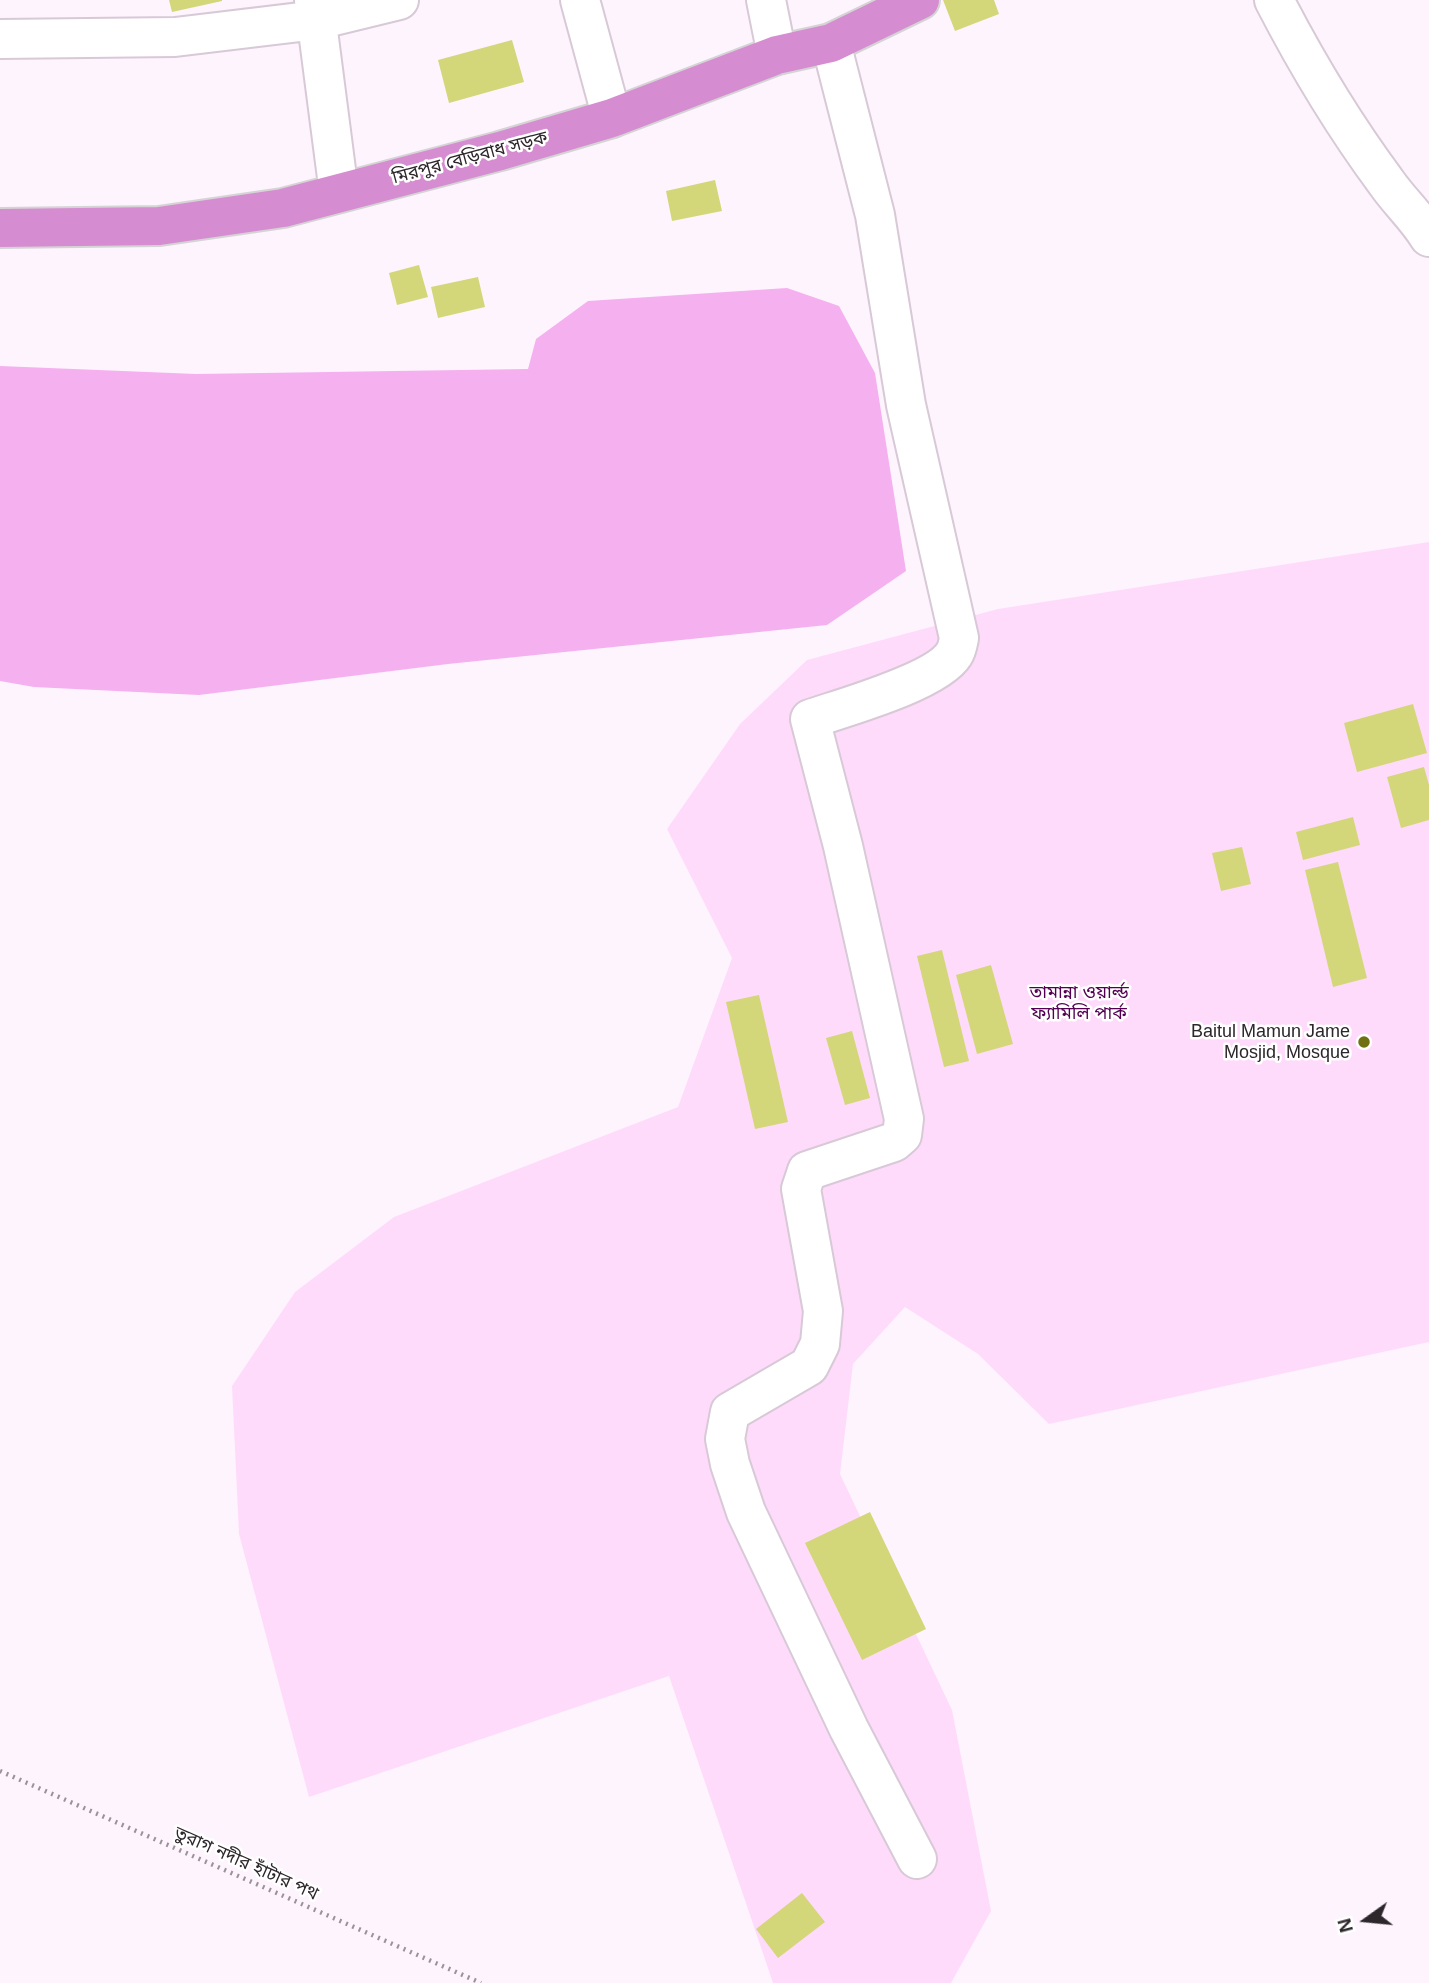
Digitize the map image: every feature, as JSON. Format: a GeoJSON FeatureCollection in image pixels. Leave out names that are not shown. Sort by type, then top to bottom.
{"type":"FeatureCollection","features":[{"type":"Feature","properties":{"kind":"highway","name":"মিরপুর বেড়িবাধ সড়ক"},"geometry":{"type":"LineString","coordinates":[[0,228],[159,226],[283,208],[500,151],[612,118],[777,55],[831,43],[920,0]]}},
{"type":"Feature","properties":{"kind":"street"},"geometry":{"type":"LineString","coordinates":[[0,39],[175,37],[315,10],[399,0]]}},
{"type":"Feature","properties":{"kind":"street"},"geometry":{"type":"LineString","coordinates":[[580,0],[612,118]]}},
{"type":"Feature","properties":{"kind":"street"},"geometry":{"type":"LineString","coordinates":[[766,0],[777,55]]}},
{"type":"Feature","properties":{"kind":"street"},"geometry":{"type":"LineString","coordinates":[[1274,0],[1302,55],[1330,101],[1387,184],[1426,228]]}},
{"type":"Feature","properties":{"kind":"street"},"geometry":{"type":"LineString","coordinates":[[315,10],[339,193]]}},
{"type":"Feature","properties":{"kind":"street"},"geometry":{"type":"LineString","coordinates":[[831,43],[875,215],[906,405],[959,638],[954,654],[940,668],[902,687],[810,719],[843,846],[904,1119],[902,1135],[894,1142],[807,1171],[801,1189],[823,1311],[820,1344],[809,1366],[730,1412],[725,1439],[730,1464],[746,1512],[849,1729],[917,1859]]}},
{"type":"Feature","properties":{"kind":"path","name":"তুরাগ নদীর হাঁটার পথ"},"geometry":{"type":"LineString","coordinates":[[0,1771],[481,1983]]}},
{"type":"Feature","properties":{"kind":"green space","name":"তামান্না ওয়ার্ল্ড ফ্যামিলি পার্ক"},"geometry":{"type":"Polygon","coordinates":[[[1429,542],[1429,1342],[1049,1424],[978,1354],[905,1307],[853,1364],[840,1474],[952,1710],[991,1911],[951,1983],[773,1983],[669,1676],[309,1797],[239,1534],[232,1386],[295,1292],[394,1217],[678,1107],[732,958],[667,829],[740,724],[807,660],[998,609],[1429,542]]]}},
{"type":"Feature","properties":{"kind":"shaded area"},"geometry":{"type":"Polygon","coordinates":[[[787,288],[839,306],[875,373],[906,571],[827,625],[448,664],[199,695],[34,687],[0,681],[0,366],[196,374],[528,369],[536,339],[588,301],[787,288]]]}},
{"type":"Feature","properties":{"kind":"building"},"geometry":{"type":"Polygon","coordinates":[[[169,0],[222,0],[222,1],[172,12],[169,0]]]}},
{"type":"Feature","properties":{"kind":"building"},"geometry":{"type":"Polygon","coordinates":[[[943,0],[994,0],[999,14],[955,31],[943,0]]]}},
{"type":"Feature","properties":{"kind":"building"},"geometry":{"type":"Polygon","coordinates":[[[512,40],[524,82],[449,103],[438,60],[512,40]]]}},
{"type":"Feature","properties":{"kind":"building"},"geometry":{"type":"Polygon","coordinates":[[[715,180],[722,211],[672,221],[666,191],[715,180]]]}},
{"type":"Feature","properties":{"kind":"building"},"geometry":{"type":"Polygon","coordinates":[[[419,265],[428,297],[397,305],[389,273],[419,265]]]}},
{"type":"Feature","properties":{"kind":"building"},"geometry":{"type":"Polygon","coordinates":[[[478,277],[485,307],[438,318],[431,287],[478,277]]]}},
{"type":"Feature","properties":{"kind":"building"},"geometry":{"type":"Polygon","coordinates":[[[1413,704],[1427,753],[1357,772],[1344,723],[1413,704]]]}},
{"type":"Feature","properties":{"kind":"building"},"geometry":{"type":"Polygon","coordinates":[[[1424,767],[1429,785],[1429,820],[1401,828],[1387,777],[1424,767]]]}},
{"type":"Feature","properties":{"kind":"building"},"geometry":{"type":"Polygon","coordinates":[[[1353,817],[1360,845],[1303,860],[1296,832],[1353,817]]]}},
{"type":"Feature","properties":{"kind":"building"},"geometry":{"type":"Polygon","coordinates":[[[1242,847],[1251,884],[1221,891],[1212,853],[1242,847]]]}},
{"type":"Feature","properties":{"kind":"building"},"geometry":{"type":"Polygon","coordinates":[[[1338,862],[1367,978],[1333,987],[1305,870],[1338,862]]]}},
{"type":"Feature","properties":{"kind":"building"},"geometry":{"type":"Polygon","coordinates":[[[942,950],[969,1061],[944,1067],[917,956],[942,950]]]}},
{"type":"Feature","properties":{"kind":"building"},"geometry":{"type":"Polygon","coordinates":[[[991,965],[1013,1044],[977,1054],[956,975],[991,965]]]}},
{"type":"Feature","properties":{"kind":"building"},"geometry":{"type":"Polygon","coordinates":[[[759,995],[788,1122],[755,1129],[726,1002],[759,995]]]}},
{"type":"Feature","properties":{"kind":"building"},"geometry":{"type":"Polygon","coordinates":[[[852,1031],[870,1098],[845,1105],[826,1038],[852,1031]]]}},
{"type":"Feature","properties":{"kind":"building"},"geometry":{"type":"Polygon","coordinates":[[[870,1512],[926,1629],[862,1660],[805,1543],[870,1512]]]}},
{"type":"Feature","properties":{"kind":"building"},"geometry":{"type":"Polygon","coordinates":[[[802,1893],[825,1922],[778,1958],[756,1929],[802,1893]]]}},
{"type":"Feature","properties":{"kind":"place","name":"Baitul Mamun Jame Mosjid, Mosque"},"geometry":{"type":"Point","coordinates":[1364,1042]}}]}
